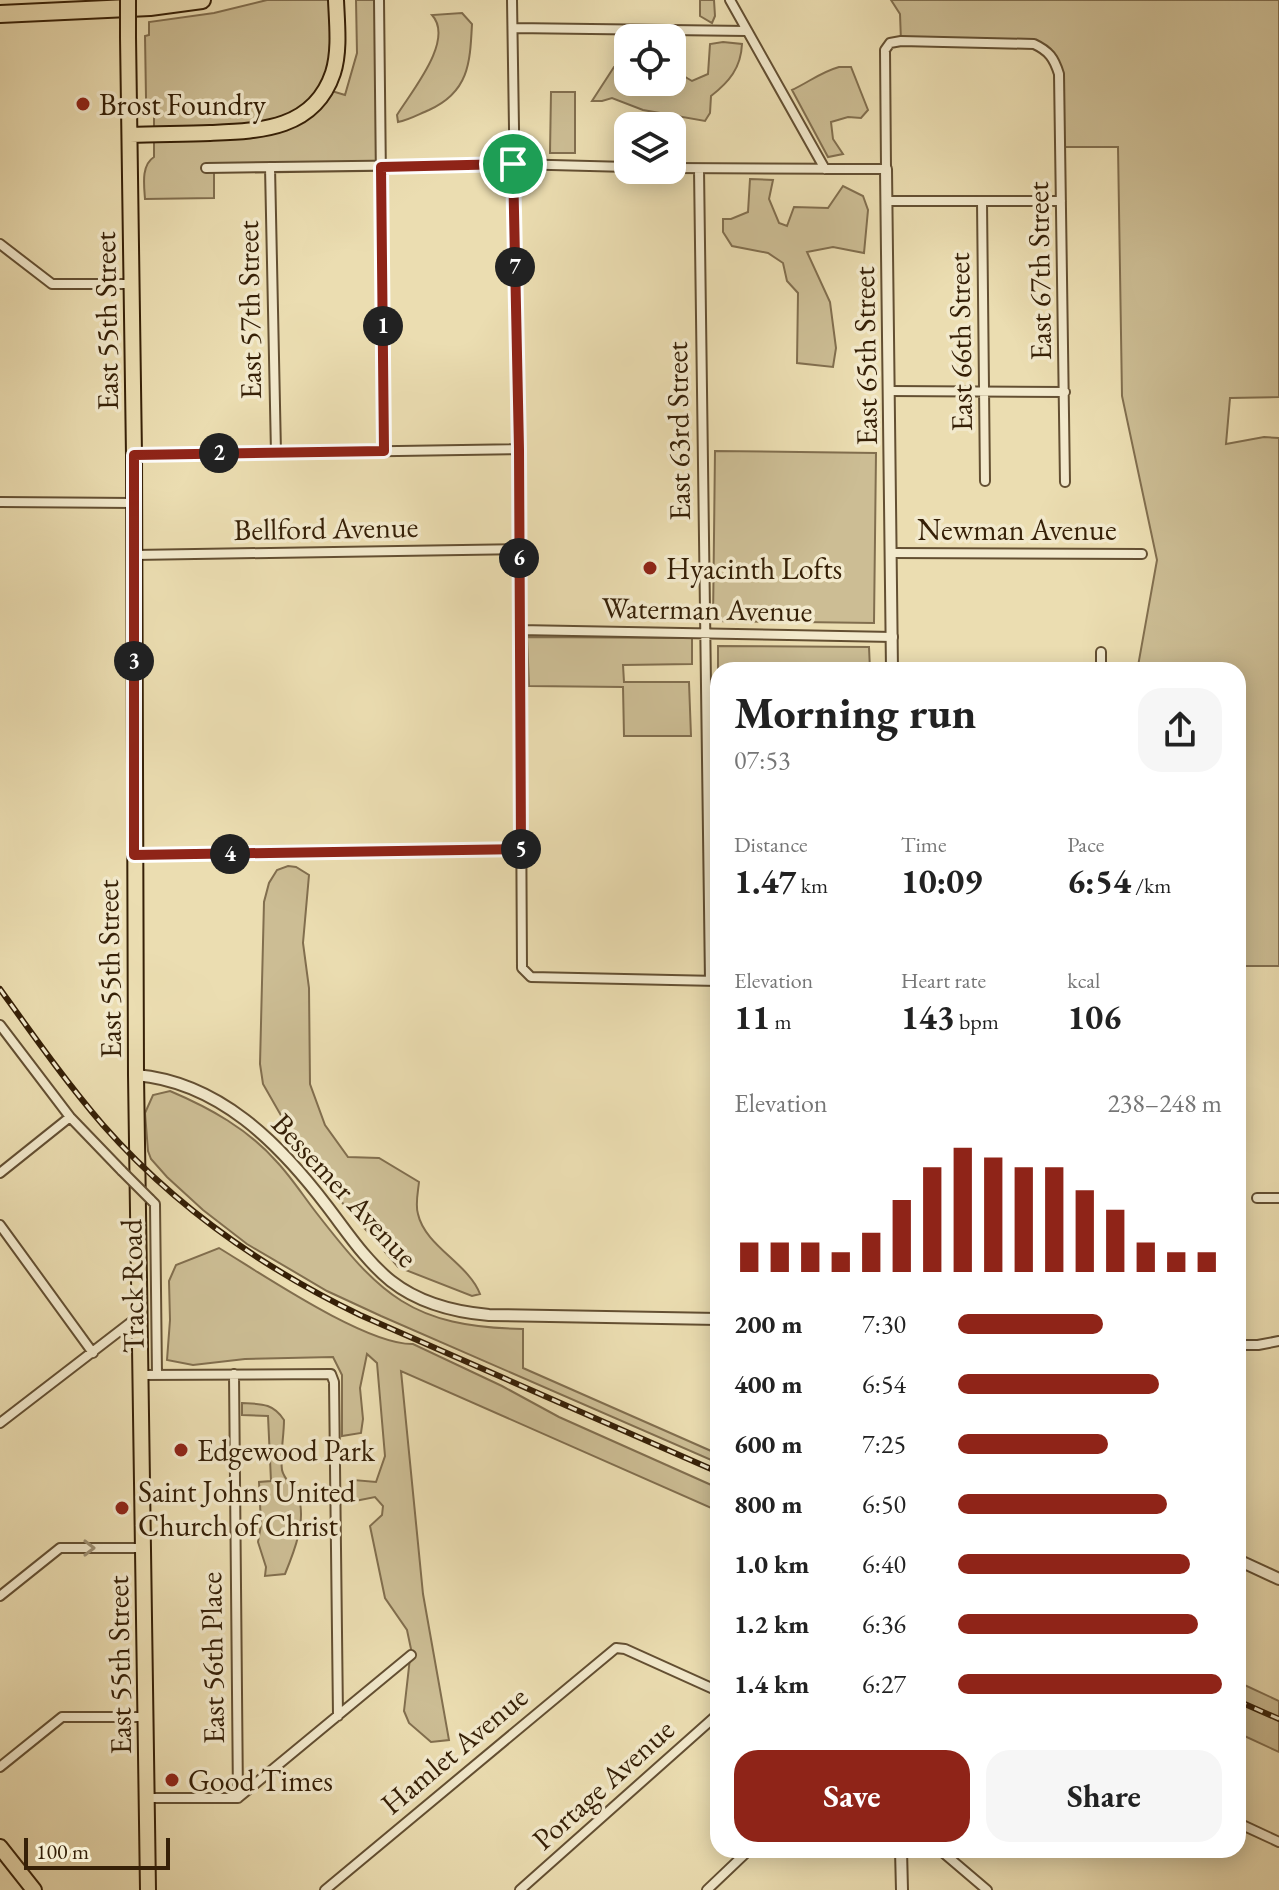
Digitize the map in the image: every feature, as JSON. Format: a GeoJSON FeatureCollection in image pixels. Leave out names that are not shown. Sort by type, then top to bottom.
{"type":"FeatureCollection","features":[{"type":"Feature","properties":{"kind":"highway"},"geometry":{"type":"LineString","coordinates":[[0,14],[150,7],[202,0]]}},
{"type":"Feature","properties":{"kind":"main road","name":"East 55th Street"},"geometry":{"type":"LineString","coordinates":[[128,0],[134,455],[136,1075],[148,1890]]}},
{"type":"Feature","properties":{"kind":"main road"},"geometry":{"type":"LineString","coordinates":[[130,135],[261,130],[284,125],[297,117],[315,102],[333,74],[337,52],[336,0]]}},
{"type":"Feature","properties":{"kind":"main road"},"geometry":{"type":"LineString","coordinates":[[1,1852],[34,1890]]}},
{"type":"Feature","properties":{"kind":"street"},"geometry":{"type":"LineString","coordinates":[[379,0],[384,451]]}},
{"type":"Feature","properties":{"kind":"street"},"geometry":{"type":"LineString","coordinates":[[512,0],[522,968],[531,977],[710,981]]}},
{"type":"Feature","properties":{"kind":"street"},"geometry":{"type":"LineString","coordinates":[[730,0],[825,169]]}},
{"type":"Feature","properties":{"kind":"street"},"geometry":{"type":"LineString","coordinates":[[513,28],[747,31]]}},
{"type":"Feature","properties":{"kind":"street","name":"East 65th Street"},"geometry":{"type":"LineString","coordinates":[[892,662],[885,50],[890,43],[901,41],[1034,44],[1046,50],[1055,60]]}},
{"type":"Feature","properties":{"kind":"street","name":"East 67th Street"},"geometry":{"type":"LineString","coordinates":[[1055,60],[1059,74],[1065,482]]}},
{"type":"Feature","properties":{"kind":"street"},"geometry":{"type":"LineString","coordinates":[[206,168],[513,164],[614,167]]}},
{"type":"Feature","properties":{"kind":"street","name":"East 57th Street"},"geometry":{"type":"LineString","coordinates":[[270,167],[276,453]]}},
{"type":"Feature","properties":{"kind":"street"},"geometry":{"type":"LineString","coordinates":[[686,169],[886,169]]}},
{"type":"Feature","properties":{"kind":"street","name":"East 63rd Street"},"geometry":{"type":"LineString","coordinates":[[699,169],[710,807]]}},
{"type":"Feature","properties":{"kind":"street"},"geometry":{"type":"LineString","coordinates":[[886,201],[1061,201]]}},
{"type":"Feature","properties":{"kind":"street","name":"East 66th Street"},"geometry":{"type":"LineString","coordinates":[[982,202],[985,481]]}},
{"type":"Feature","properties":{"kind":"street"},"geometry":{"type":"LineString","coordinates":[[0,244],[52,284],[131,284]]}},
{"type":"Feature","properties":{"kind":"street"},"geometry":{"type":"LineString","coordinates":[[889,391],[1065,392]]}},
{"type":"Feature","properties":{"kind":"street"},"geometry":{"type":"LineString","coordinates":[[134,455],[519,449]]}},
{"type":"Feature","properties":{"kind":"street"},"geometry":{"type":"LineString","coordinates":[[0,502],[134,503]]}},
{"type":"Feature","properties":{"kind":"street","name":"Bellford Avenue"},"geometry":{"type":"LineString","coordinates":[[134,555],[519,549]]}},
{"type":"Feature","properties":{"kind":"street","name":"Newman Avenue"},"geometry":{"type":"LineString","coordinates":[[892,553],[1142,554]]}},
{"type":"Feature","properties":{"kind":"street","name":"Waterman Avenue"},"geometry":{"type":"LineString","coordinates":[[519,630],[893,637]]}},
{"type":"Feature","properties":{"kind":"street"},"geometry":{"type":"LineString","coordinates":[[1101,652],[1101,662]]}},
{"type":"Feature","properties":{"kind":"street"},"geometry":{"type":"LineString","coordinates":[[134,855],[521,849]]}},
{"type":"Feature","properties":{"kind":"street"},"geometry":{"type":"LineString","coordinates":[[0,1025],[70,1117],[0,1173]]}},
{"type":"Feature","properties":{"kind":"street","name":"Bessemer Avenue"},"geometry":{"type":"LineString","coordinates":[[136,1075],[162,1078],[183,1085],[249,1121],[273,1141],[296,1167],[376,1268],[394,1283],[426,1301],[459,1312],[489,1315],[710,1319]]}},
{"type":"Feature","properties":{"kind":"street","name":"Track Road"},"geometry":{"type":"LineString","coordinates":[[70,1117],[155,1204],[157,1375]]}},
{"type":"Feature","properties":{"kind":"street"},"geometry":{"type":"LineString","coordinates":[[1257,1198],[1279,1198]]}},
{"type":"Feature","properties":{"kind":"street"},"geometry":{"type":"LineString","coordinates":[[0,1225],[93,1353]]}},
{"type":"Feature","properties":{"kind":"street"},"geometry":{"type":"LineString","coordinates":[[0,1423],[139,1316]]}},
{"type":"Feature","properties":{"kind":"street"},"geometry":{"type":"LineString","coordinates":[[1246,1345],[1279,1341]]}},
{"type":"Feature","properties":{"kind":"street","name":"East 56th Place"},"geometry":{"type":"LineString","coordinates":[[234,1374],[238,1798]]}},
{"type":"Feature","properties":{"kind":"street"},"geometry":{"type":"LineString","coordinates":[[140,1375],[331,1374],[334,1382],[338,1716]]}},
{"type":"Feature","properties":{"kind":"street"},"geometry":{"type":"LineString","coordinates":[[0,1596],[60,1548],[143,1548]]}},
{"type":"Feature","properties":{"kind":"street"},"geometry":{"type":"LineString","coordinates":[[1246,1564],[1279,1579]]}},
{"type":"Feature","properties":{"kind":"street","name":"Hamlet Avenue"},"geometry":{"type":"LineString","coordinates":[[325,1890],[616,1648],[625,1649],[710,1687]]}},
{"type":"Feature","properties":{"kind":"street"},"geometry":{"type":"LineString","coordinates":[[147,1798],[238,1798],[411,1655]]}},
{"type":"Feature","properties":{"kind":"street"},"geometry":{"type":"LineString","coordinates":[[0,1767],[62,1717],[145,1717]]}},
{"type":"Feature","properties":{"kind":"street","name":"Portage Avenue"},"geometry":{"type":"LineString","coordinates":[[520,1890],[710,1721]]}},
{"type":"Feature","properties":{"kind":"street"},"geometry":{"type":"LineString","coordinates":[[1246,1827],[1279,1842]]}},
{"type":"Feature","properties":{"kind":"street"},"geometry":{"type":"LineString","coordinates":[[707,1890],[741,1858]]}},
{"type":"Feature","properties":{"kind":"street"},"geometry":{"type":"LineString","coordinates":[[901,1858],[901,1889]]}},
{"type":"Feature","properties":{"kind":"street"},"geometry":{"type":"LineString","coordinates":[[949,1858],[987,1890]]}},
{"type":"Feature","properties":{"kind":"shaded area"},"geometry":{"type":"Polygon","coordinates":[[[267,0],[336,0],[337,38],[325,89],[345,95],[357,53],[356,0],[379,0],[381,167],[214,168],[214,198],[145,199],[145,170],[154,157],[154,116],[146,98],[145,36],[149,35],[149,22],[214,13],[267,0]]]}},
{"type":"Feature","properties":{"kind":"shaded area"},"geometry":{"type":"Polygon","coordinates":[[[700,0],[714,0],[712,23],[700,16],[700,0]]]}},
{"type":"Feature","properties":{"kind":"shaded area"},"geometry":{"type":"Polygon","coordinates":[[[891,0],[1279,0],[1279,397],[1230,398],[1226,444],[1264,437],[1279,438],[1279,966],[1246,966],[1246,662],[1139,662],[1157,560],[1122,396],[1118,147],[1061,147],[1055,60],[1034,44],[901,41],[900,14],[891,0]]]}},
{"type":"Feature","properties":{"kind":"shaded area"},"geometry":{"type":"Polygon","coordinates":[[[462,13],[472,24],[468,64],[460,85],[442,103],[398,122],[397,115],[435,52],[438,26],[432,15],[462,13]]]}},
{"type":"Feature","properties":{"kind":"shaded area"},"geometry":{"type":"Polygon","coordinates":[[[710,44],[742,44],[733,74],[711,96],[710,113],[705,121],[686,118],[686,112],[643,110],[612,98],[592,101],[614,67],[614,96],[686,96],[686,77],[692,81],[708,74],[710,44]]]}},
{"type":"Feature","properties":{"kind":"shaded area"},"geometry":{"type":"Polygon","coordinates":[[[839,67],[851,67],[868,110],[861,118],[848,117],[831,122],[833,139],[843,154],[828,157],[792,90],[839,67]]]}},
{"type":"Feature","properties":{"kind":"shaded area"},"geometry":{"type":"Polygon","coordinates":[[[551,92],[575,92],[575,153],[550,153],[551,92]]]}},
{"type":"Feature","properties":{"kind":"shaded area"},"geometry":{"type":"Polygon","coordinates":[[[750,179],[773,180],[769,199],[779,223],[787,226],[794,207],[828,208],[843,186],[863,196],[868,210],[864,253],[833,247],[807,252],[830,302],[836,348],[833,367],[797,363],[798,293],[787,281],[783,263],[768,253],[732,246],[723,232],[723,219],[748,212],[750,179]]]}},
{"type":"Feature","properties":{"kind":"shaded area"},"geometry":{"type":"Polygon","coordinates":[[[715,451],[876,453],[874,623],[713,621],[715,451]]]}},
{"type":"Feature","properties":{"kind":"shaded area"},"geometry":{"type":"Polygon","coordinates":[[[527,637],[692,638],[692,664],[623,665],[624,682],[689,682],[691,736],[624,736],[623,687],[529,686],[527,637]]]}},
{"type":"Feature","properties":{"kind":"shaded area"},"geometry":{"type":"Polygon","coordinates":[[[718,646],[869,647],[870,662],[718,662],[718,646]]]}},
{"type":"Feature","properties":{"kind":"shaded area"},"geometry":{"type":"Polygon","coordinates":[[[288,866],[309,875],[303,943],[309,988],[310,1084],[325,1125],[348,1157],[379,1158],[419,1182],[417,1207],[422,1225],[429,1236],[467,1273],[480,1294],[472,1296],[398,1267],[326,1184],[291,1133],[263,1084],[260,1064],[264,902],[269,883],[277,870],[288,866]]]}},
{"type":"Feature","properties":{"kind":"shaded area"},"geometry":{"type":"Polygon","coordinates":[[[170,1091],[228,1120],[254,1139],[287,1174],[359,1265],[401,1301],[452,1322],[523,1329],[523,1368],[710,1450],[710,1460],[327,1291],[247,1244],[203,1210],[151,1159],[145,1113],[153,1095],[170,1091]]]}},
{"type":"Feature","properties":{"kind":"shaded area"},"geometry":{"type":"Polygon","coordinates":[[[219,1248],[342,1321],[393,1341],[413,1344],[559,1417],[710,1484],[710,1507],[401,1371],[423,1594],[449,1740],[431,1742],[409,1723],[404,1711],[411,1649],[407,1630],[385,1598],[370,1526],[382,1515],[383,1506],[375,1497],[355,1501],[354,1480],[376,1482],[385,1456],[377,1363],[367,1354],[360,1388],[361,1433],[342,1436],[342,1375],[333,1357],[245,1359],[193,1365],[167,1360],[169,1281],[176,1265],[219,1248]]]}},
{"type":"Feature","properties":{"kind":"shaded area"},"geometry":{"type":"Polygon","coordinates":[[[242,1403],[271,1407],[284,1420],[282,1470],[298,1496],[301,1515],[298,1536],[285,1574],[265,1576],[266,1567],[258,1542],[261,1525],[259,1482],[271,1481],[268,1416],[242,1415],[242,1403]]]}},
{"type":"Feature","properties":{"kind":"shaded area"},"geometry":{"type":"Polygon","coordinates":[[[1246,1686],[1279,1701],[1279,1752],[1246,1737],[1246,1686]]]}},
{"type":"Feature","properties":{"kind":"railway"},"geometry":{"type":"LineString","coordinates":[[0,989],[76,1092],[131,1155],[190,1209],[255,1256],[360,1315],[710,1468]]}},
{"type":"Feature","properties":{"kind":"railway"},"geometry":{"type":"LineString","coordinates":[[1246,1705],[1279,1719]]}},
{"type":"Feature","properties":{"kind":"place","name":"Brost Foundry"},"geometry":{"type":"Point","coordinates":[83,104]}},
{"type":"Feature","properties":{"kind":"place","name":"Hyacinth Lofts"},"geometry":{"type":"Point","coordinates":[650,568]}},
{"type":"Feature","properties":{"kind":"place","name":"Edgewood Park"},"geometry":{"type":"Point","coordinates":[181,1450]}},
{"type":"Feature","properties":{"kind":"place","name":"Saint Johns United Church of Christ"},"geometry":{"type":"Point","coordinates":[122,1508]}},
{"type":"Feature","properties":{"kind":"place","name":"Good Times"},"geometry":{"type":"Point","coordinates":[172,1780]}},
{"type":"Feature","properties":{"kind":"route"},"geometry":{"type":"LineString","coordinates":[[513,164],[519,449],[521,849],[134,855],[134,455],[384,451],[381,167],[513,164]]}}]}
